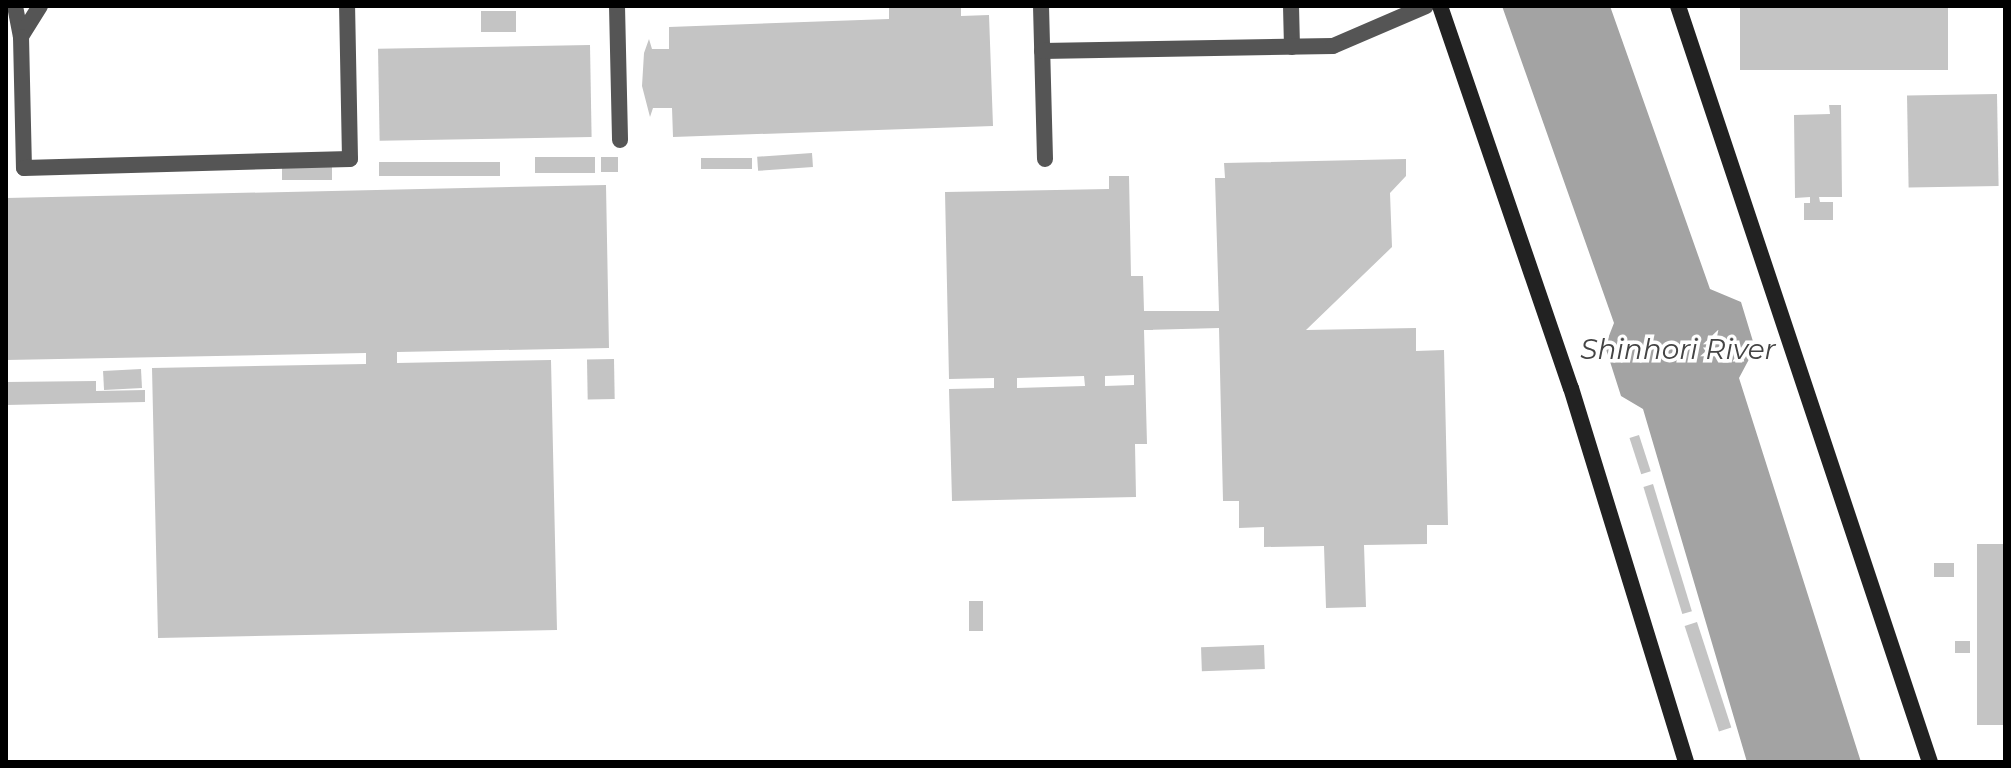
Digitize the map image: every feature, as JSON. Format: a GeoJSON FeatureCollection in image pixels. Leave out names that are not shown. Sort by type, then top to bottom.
{"type":"FeatureCollection","features":[{"type":"Feature","properties":{"kind":"street"},"geometry":{"type":"LineString","coordinates":[[1440,6],[1571,388],[1686,762]]}},
{"type":"Feature","properties":{"kind":"street"},"geometry":{"type":"LineString","coordinates":[[1678,6],[1930,762]]}},
{"type":"Feature","properties":{"kind":"lane"},"geometry":{"type":"LineString","coordinates":[[15,6],[21,37],[24,168],[350,159],[347,6]]}},
{"type":"Feature","properties":{"kind":"lane"},"geometry":{"type":"LineString","coordinates":[[21,37],[40,6]]}},
{"type":"Feature","properties":{"kind":"lane"},"geometry":{"type":"LineString","coordinates":[[617,6],[620,140]]}},
{"type":"Feature","properties":{"kind":"lane"},"geometry":{"type":"LineString","coordinates":[[1041,6],[1045,159]]}},
{"type":"Feature","properties":{"kind":"lane"},"geometry":{"type":"LineString","coordinates":[[1291,6],[1292,47]]}},
{"type":"Feature","properties":{"kind":"lane"},"geometry":{"type":"LineString","coordinates":[[1042,51],[1333,46],[1426,6]]}},
{"type":"Feature","properties":{"kind":"water","name":"Shinhori River"},"geometry":{"type":"Polygon","coordinates":[[[1502,6],[1610,6],[1710,289],[1741,302],[1755,348],[1739,378],[1861,762],[1747,762],[1643,409],[1621,396],[1605,346],[1614,323],[1502,6]]]}},
{"type":"Feature","properties":{"kind":"building"},"geometry":{"type":"Polygon","coordinates":[[[889,6],[961,6],[961,16],[989,15],[993,126],[673,137],[672,108],[653,108],[650,117],[642,86],[644,53],[649,39],[652,49],[669,49],[669,27],[889,19],[889,6]]]}},
{"type":"Feature","properties":{"kind":"building"},"geometry":{"type":"Polygon","coordinates":[[[1740,6],[1948,6],[1948,70],[1740,70],[1740,6]]]}},
{"type":"Feature","properties":{"kind":"building"},"geometry":{"type":"Polygon","coordinates":[[[481,11],[516,11],[516,32],[481,32],[481,11]]]}},
{"type":"Feature","properties":{"kind":"building"},"geometry":{"type":"Polygon","coordinates":[[[590,45],[592,137],[380,141],[378,49],[590,45]]]}},
{"type":"Feature","properties":{"kind":"building"},"geometry":{"type":"Polygon","coordinates":[[[1997,94],[1999,186],[1909,188],[1907,96],[1997,94]]]}},
{"type":"Feature","properties":{"kind":"building"},"geometry":{"type":"Polygon","coordinates":[[[1829,105],[1841,105],[1842,197],[1819,197],[1820,202],[1833,202],[1833,220],[1804,220],[1804,203],[1810,203],[1810,197],[1795,198],[1794,115],[1830,114],[1829,105]]]}},
{"type":"Feature","properties":{"kind":"building"},"geometry":{"type":"Polygon","coordinates":[[[812,153],[813,167],[758,171],[757,157],[812,153]]]}},
{"type":"Feature","properties":{"kind":"building"},"geometry":{"type":"Polygon","coordinates":[[[535,157],[595,157],[595,173],[535,173],[535,157]]]}},
{"type":"Feature","properties":{"kind":"building"},"geometry":{"type":"Polygon","coordinates":[[[601,157],[618,157],[618,172],[601,172],[601,157]]]}},
{"type":"Feature","properties":{"kind":"building"},"geometry":{"type":"Polygon","coordinates":[[[701,158],[752,158],[752,169],[701,169],[701,158]]]}},
{"type":"Feature","properties":{"kind":"building"},"geometry":{"type":"Polygon","coordinates":[[[1406,159],[1406,176],[1390,193],[1392,247],[1306,330],[1416,328],[1416,351],[1444,350],[1448,525],[1427,525],[1427,544],[1364,545],[1366,607],[1326,608],[1324,546],[1264,547],[1264,527],[1239,528],[1239,501],[1223,501],[1219,328],[1144,330],[1147,444],[1135,444],[1136,497],[952,501],[949,389],[994,388],[994,378],[949,379],[945,192],[1109,189],[1109,176],[1129,176],[1131,276],[1143,276],[1144,311],[1219,311],[1215,178],[1225,178],[1224,163],[1406,159]],[[1134,375],[1105,376],[1105,386],[1134,385],[1134,375]],[[1084,376],[1017,378],[1017,388],[1085,386],[1084,376]]]}},
{"type":"Feature","properties":{"kind":"building"},"geometry":{"type":"Polygon","coordinates":[[[379,162],[500,162],[500,176],[379,176],[379,162]]]}},
{"type":"Feature","properties":{"kind":"building"},"geometry":{"type":"Polygon","coordinates":[[[282,166],[332,166],[332,180],[282,180],[282,166]]]}},
{"type":"Feature","properties":{"kind":"building"},"geometry":{"type":"Polygon","coordinates":[[[606,185],[609,348],[397,352],[397,363],[551,360],[557,630],[158,638],[152,368],[366,364],[366,353],[6,360],[6,198],[606,185]]]}},
{"type":"Feature","properties":{"kind":"building"},"geometry":{"type":"Polygon","coordinates":[[[587,359],[614,359],[615,399],[588,399],[587,359]]]}},
{"type":"Feature","properties":{"kind":"building"},"geometry":{"type":"Polygon","coordinates":[[[141,369],[142,388],[104,390],[103,371],[141,369]]]}},
{"type":"Feature","properties":{"kind":"building"},"geometry":{"type":"Polygon","coordinates":[[[96,381],[96,391],[145,390],[145,402],[6,405],[6,382],[96,381]]]}},
{"type":"Feature","properties":{"kind":"building"},"geometry":{"type":"Polygon","coordinates":[[[1639,435],[1651,471],[1641,474],[1629,438],[1639,435]]]}},
{"type":"Feature","properties":{"kind":"building"},"geometry":{"type":"Polygon","coordinates":[[[1653,484],[1692,611],[1682,614],[1643,487],[1653,484]]]}},
{"type":"Feature","properties":{"kind":"building"},"geometry":{"type":"Polygon","coordinates":[[[1977,544],[2005,544],[2005,725],[1977,725],[1977,544]]]}},
{"type":"Feature","properties":{"kind":"building"},"geometry":{"type":"Polygon","coordinates":[[[1934,563],[1954,563],[1954,577],[1934,577],[1934,563]]]}},
{"type":"Feature","properties":{"kind":"building"},"geometry":{"type":"Polygon","coordinates":[[[969,601],[983,601],[983,631],[969,631],[969,601]]]}},
{"type":"Feature","properties":{"kind":"building"},"geometry":{"type":"Polygon","coordinates":[[[1697,622],[1731,728],[1719,732],[1685,626],[1697,622]]]}},
{"type":"Feature","properties":{"kind":"building"},"geometry":{"type":"Polygon","coordinates":[[[1955,641],[1970,641],[1970,653],[1955,653],[1955,641]]]}},
{"type":"Feature","properties":{"kind":"building"},"geometry":{"type":"Polygon","coordinates":[[[1264,645],[1265,669],[1202,671],[1201,647],[1264,645]]]}}]}
